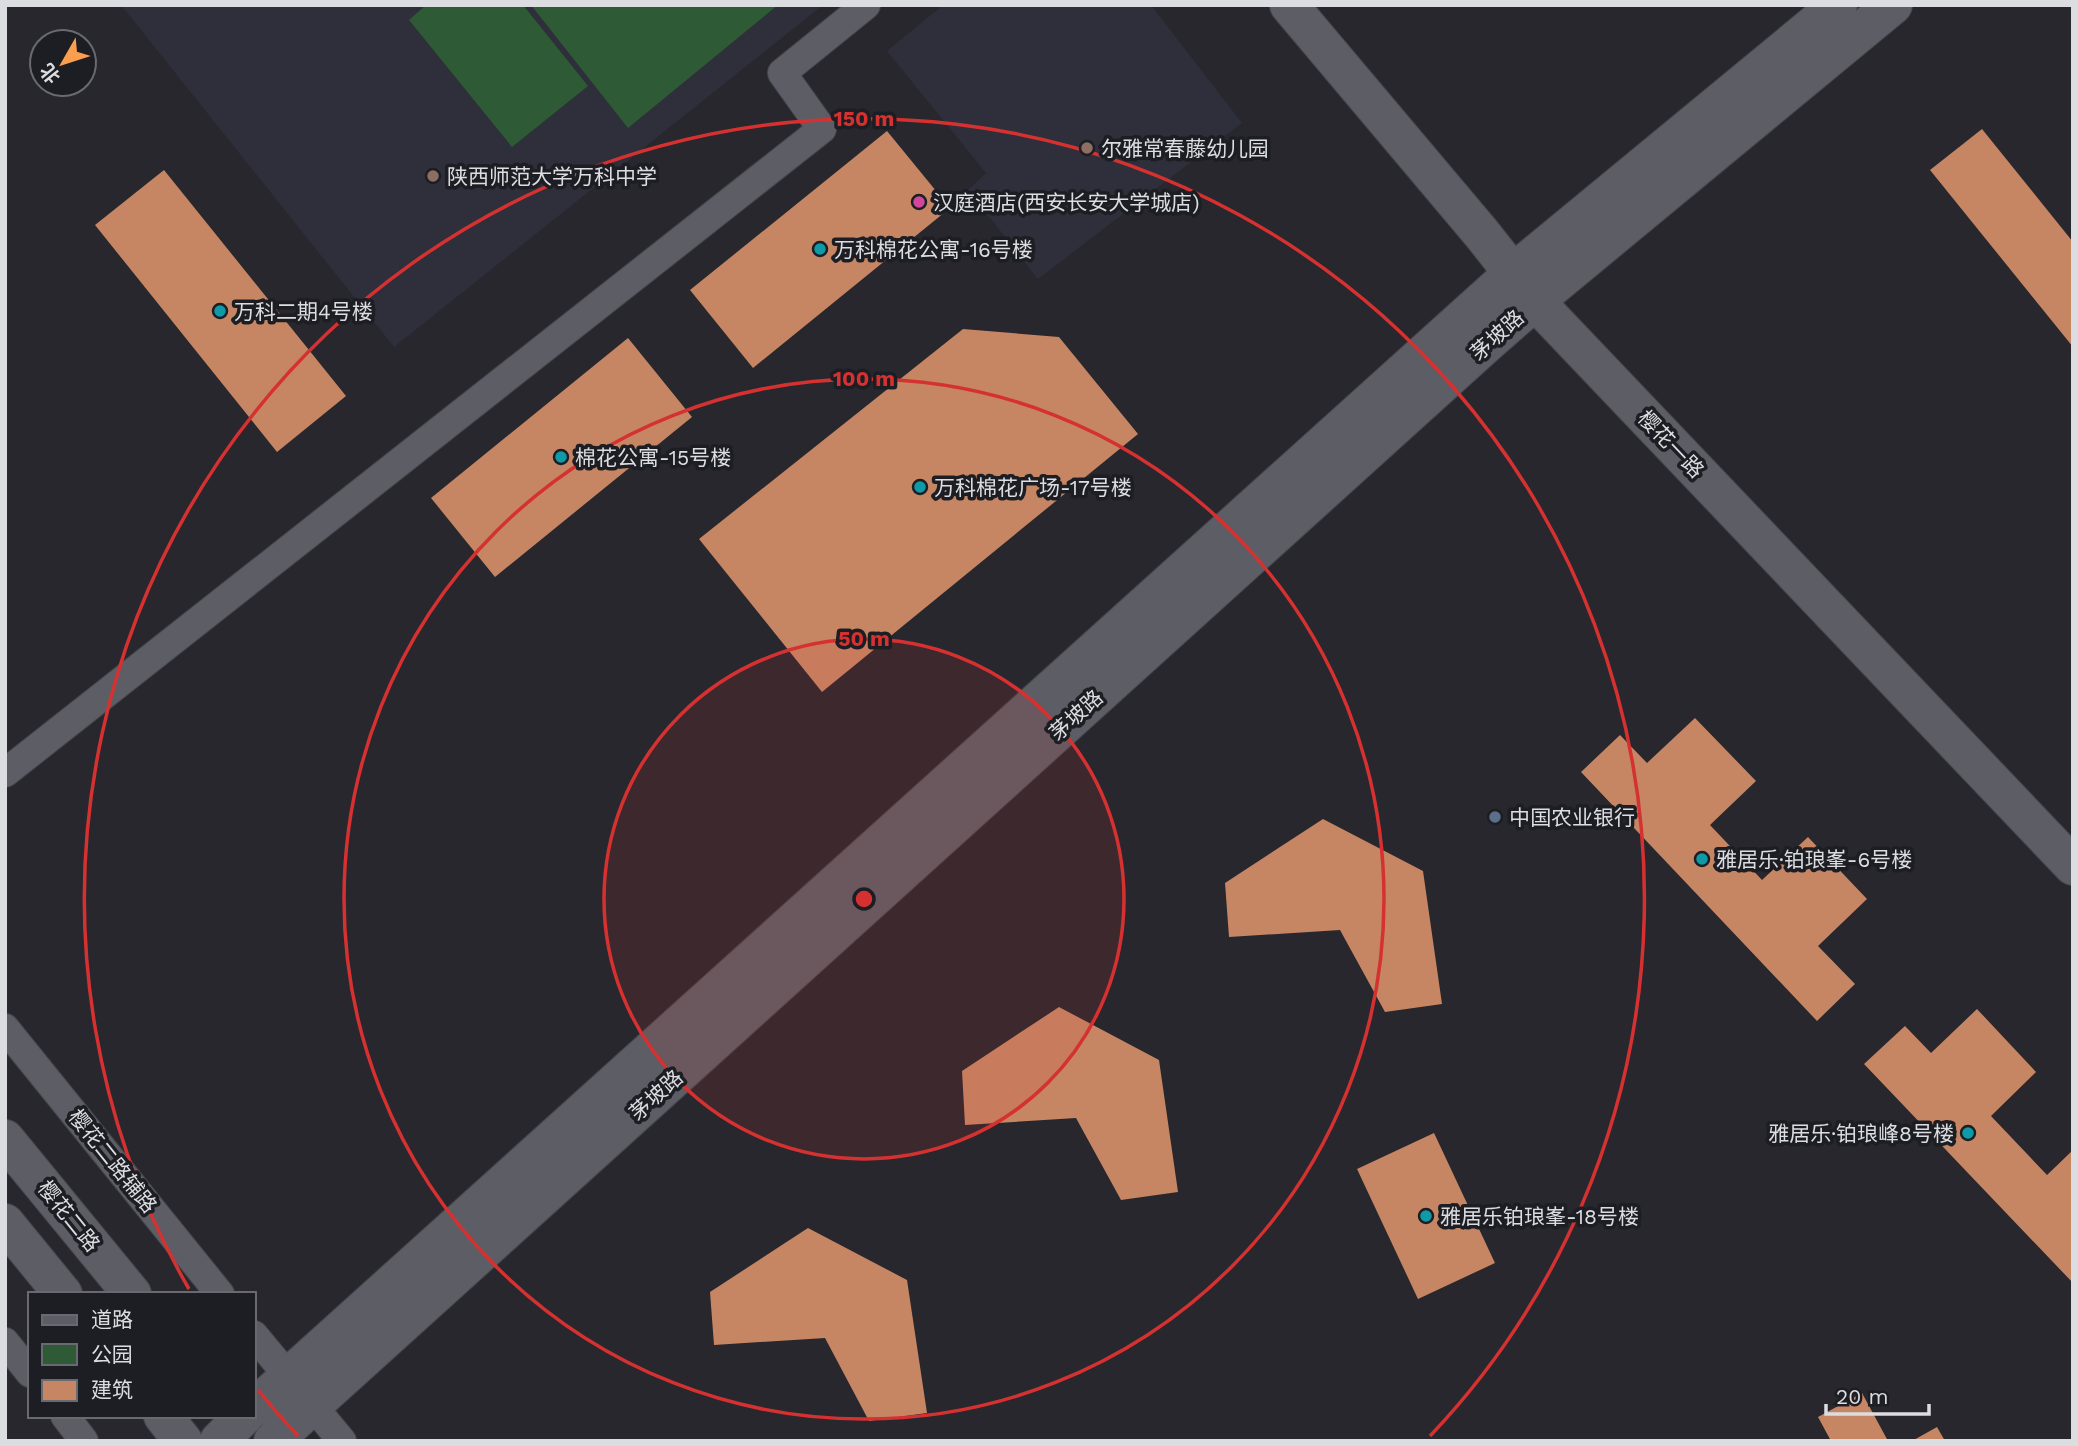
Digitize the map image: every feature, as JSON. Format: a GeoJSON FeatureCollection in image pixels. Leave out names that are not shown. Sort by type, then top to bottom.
{"type":"FeatureCollection","features":[{"type":"Feature","properties":{"kind":"street"},"geometry":{"type":"LineString","coordinates":[[5,773],[822,129],[782,74],[866,5]]}},
{"type":"Feature","properties":{"kind":"street","name":"樱花一路"},"geometry":{"type":"LineString","coordinates":[[1289,5],[1524,287],[2073,866]]}},
{"type":"Feature","properties":{"kind":"street","name":"茅坡路"},"geometry":{"type":"LineString","coordinates":[[256,1408],[288,1377],[1524,287],[1838,5]]}},
{"type":"Feature","properties":{"kind":"street","name":"茅坡路"},"geometry":{"type":"LineString","coordinates":[[273,1441],[1524,287],[1893,5]]}},
{"type":"Feature","properties":{"kind":"street","name":"樱花二路辅路"},"geometry":{"type":"LineString","coordinates":[[5,1028],[218,1292]]}},
{"type":"Feature","properties":{"kind":"street","name":"樱花二路"},"geometry":{"type":"LineString","coordinates":[[5,1139],[130,1292]]}},
{"type":"Feature","properties":{"kind":"street"},"geometry":{"type":"LineString","coordinates":[[5,1223],[61,1292]]}},
{"type":"Feature","properties":{"kind":"street"},"geometry":{"type":"LineString","coordinates":[[256,1337],[342,1441]]}},
{"type":"Feature","properties":{"kind":"street"},"geometry":{"type":"LineString","coordinates":[[5,1342],[28,1371]]}},
{"type":"Feature","properties":{"kind":"street"},"geometry":{"type":"LineString","coordinates":[[67,1418],[84,1441]]}},
{"type":"Feature","properties":{"kind":"street"},"geometry":{"type":"LineString","coordinates":[[165,1418],[183,1441]]}},
{"type":"Feature","properties":{"kind":"shaded area","name":"陕西师范大学万科中学"},"geometry":{"type":"Polygon","coordinates":[[[121,5],[823,5],[394,347],[121,5]]]}},
{"type":"Feature","properties":{"kind":"shaded area","name":"尔雅常春藤幼儿园"},"geometry":{"type":"Polygon","coordinates":[[[943,5],[1151,5],[1242,123],[1038,279],[968,190],[986,173],[887,51],[943,5]]]}},
{"type":"Feature","properties":{"kind":"green space"},"geometry":{"type":"Polygon","coordinates":[[[426,5],[523,5],[588,86],[512,147],[409,20],[426,5]]]}},
{"type":"Feature","properties":{"kind":"green space"},"geometry":{"type":"Polygon","coordinates":[[[531,5],[778,5],[628,128],[531,5]]]}},
{"type":"Feature","properties":{"kind":"building"},"geometry":{"type":"Polygon","coordinates":[[[1982,129],[2073,242],[2073,347],[1930,170],[1982,129]]]}},
{"type":"Feature","properties":{"kind":"building","name":"万科棉花公寓-16号楼"},"geometry":{"type":"Polygon","coordinates":[[[887,131],[950,208],[753,368],[690,290],[887,131]]]}},
{"type":"Feature","properties":{"kind":"building","name":"万科二期4号楼"},"geometry":{"type":"Polygon","coordinates":[[[164,170],[346,396],[277,452],[95,225],[164,170]]]}},
{"type":"Feature","properties":{"kind":"building","name":"万科棉花广场-17号楼"},"geometry":{"type":"Polygon","coordinates":[[[963,329],[1059,337],[1138,434],[822,692],[699,539],[963,329]]]}},
{"type":"Feature","properties":{"kind":"building","name":"棉花公寓-15号楼"},"geometry":{"type":"Polygon","coordinates":[[[628,338],[692,417],[495,577],[431,498],[628,338]]]}},
{"type":"Feature","properties":{"kind":"building","name":"雅居乐·铂琅峯-6号楼"},"geometry":{"type":"Polygon","coordinates":[[[1695,718],[1756,781],[1710,825],[1762,880],[1808,837],[1867,899],[1818,946],[1855,984],[1817,1021],[1581,772],[1620,735],[1647,763],[1695,718]]]}},
{"type":"Feature","properties":{"kind":"building"},"geometry":{"type":"Polygon","coordinates":[[[1323,819],[1423,871],[1442,1004],[1385,1012],[1340,930],[1229,937],[1225,883],[1323,819]]]}},
{"type":"Feature","properties":{"kind":"building"},"geometry":{"type":"Polygon","coordinates":[[[1059,1007],[1159,1060],[1178,1192],[1121,1200],[1076,1118],[965,1125],[962,1071],[1059,1007]]]}},
{"type":"Feature","properties":{"kind":"building","name":"雅居乐·铂琅峰8号楼"},"geometry":{"type":"Polygon","coordinates":[[[1977,1009],[2036,1072],[1991,1116],[2047,1175],[2073,1150],[2073,1283],[1864,1064],[1905,1026],[1931,1053],[1977,1009]]]}},
{"type":"Feature","properties":{"kind":"building","name":"雅居乐铂琅峯-18号楼"},"geometry":{"type":"Polygon","coordinates":[[[1434,1133],[1495,1263],[1418,1299],[1357,1169],[1434,1133]]]}},
{"type":"Feature","properties":{"kind":"building"},"geometry":{"type":"Polygon","coordinates":[[[808,1228],[907,1280],[927,1413],[869,1421],[825,1338],[714,1345],[710,1292],[808,1228]]]}},
{"type":"Feature","properties":{"kind":"building"},"geometry":{"type":"Polygon","coordinates":[[[1862,1393],[1888,1441],[1831,1441],[1818,1417],[1862,1393]]]}},
{"type":"Feature","properties":{"kind":"building"},"geometry":{"type":"Polygon","coordinates":[[[1937,1427],[1945,1441],[1912,1441],[1937,1427]]]}},
{"type":"Feature","properties":{"kind":"place","name":"尔雅常春藤幼儿园"},"geometry":{"type":"Point","coordinates":[1087,148]}},
{"type":"Feature","properties":{"kind":"place","name":"陕西师范大学万科中学"},"geometry":{"type":"Point","coordinates":[433,176]}},
{"type":"Feature","properties":{"kind":"place","name":"汉庭酒店(西安长安大学城店)"},"geometry":{"type":"Point","coordinates":[919,202]}},
{"type":"Feature","properties":{"kind":"place","name":"万科棉花公寓-16号楼"},"geometry":{"type":"Point","coordinates":[820,249]}},
{"type":"Feature","properties":{"kind":"place","name":"万科二期4号楼"},"geometry":{"type":"Point","coordinates":[220,311]}},
{"type":"Feature","properties":{"kind":"place","name":"棉花公寓-15号楼"},"geometry":{"type":"Point","coordinates":[561,457]}},
{"type":"Feature","properties":{"kind":"place","name":"万科棉花广场-17号楼"},"geometry":{"type":"Point","coordinates":[920,487]}},
{"type":"Feature","properties":{"kind":"place","name":"中国农业银行"},"geometry":{"type":"Point","coordinates":[1495,817]}},
{"type":"Feature","properties":{"kind":"place","name":"雅居乐·铂琅峯-6号楼"},"geometry":{"type":"Point","coordinates":[1702,859]}},
{"type":"Feature","properties":{"kind":"place","name":"雅居乐·铂琅峰8号楼"},"geometry":{"type":"Point","coordinates":[1968,1133]}},
{"type":"Feature","properties":{"kind":"place","name":"雅居乐铂琅峯-18号楼"},"geometry":{"type":"Point","coordinates":[1426,1216]}}]}
